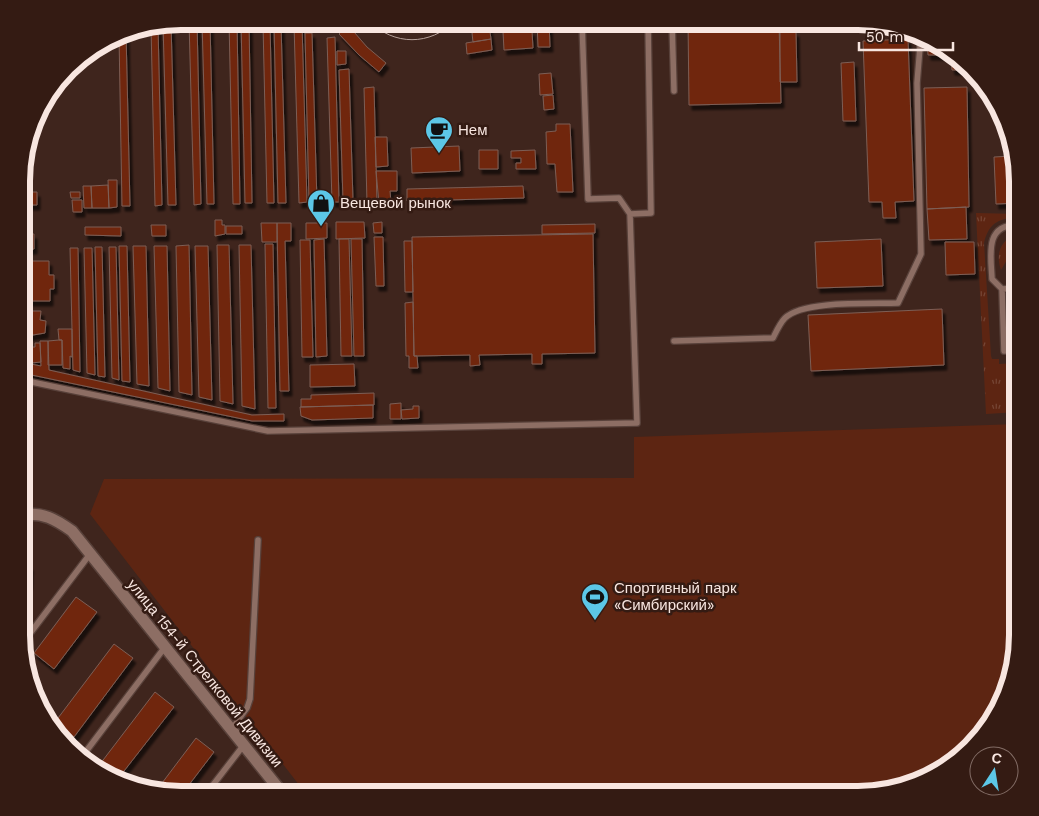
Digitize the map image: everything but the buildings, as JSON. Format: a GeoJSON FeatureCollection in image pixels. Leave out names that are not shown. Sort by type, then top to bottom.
{"type":"FeatureCollection","features":[{"type":"Feature","properties":{"kind":"street","name":"улица 154-й Стрелковой Дивизии"},"geometry":{"type":"LineString","coordinates":[[30,514],[47,516],[72,531],[276,786]]}},
{"type":"Feature","properties":{"kind":"lane"},"geometry":{"type":"LineString","coordinates":[[30,382],[268,431],[636,422],[630,214],[619,198],[588,199],[582,30]]}},
{"type":"Feature","properties":{"kind":"lane"},"geometry":{"type":"LineString","coordinates":[[630,214],[650,213],[648,30]]}},
{"type":"Feature","properties":{"kind":"lane"},"geometry":{"type":"LineString","coordinates":[[672,30],[674,91]]}},
{"type":"Feature","properties":{"kind":"lane"},"geometry":{"type":"LineString","coordinates":[[674,341],[772,338],[785,318],[800,309],[821,306],[898,303],[921,254],[917,83],[920,44]]}},
{"type":"Feature","properties":{"kind":"lane"},"geometry":{"type":"LineString","coordinates":[[1009,225],[1000,229],[992,241],[992,279],[1002,289],[1004,351],[1009,351]]}},
{"type":"Feature","properties":{"kind":"lane"},"geometry":{"type":"LineString","coordinates":[[1002,289],[1009,289]]}},
{"type":"Feature","properties":{"kind":"lane"},"geometry":{"type":"LineString","coordinates":[[231,730],[247,708],[250,699],[258,540]]}},
{"type":"Feature","properties":{"kind":"lane"},"geometry":{"type":"LineString","coordinates":[[30,633],[90,554]]}},
{"type":"Feature","properties":{"kind":"lane"},"geometry":{"type":"LineString","coordinates":[[86,751],[165,647]]}},
{"type":"Feature","properties":{"kind":"lane"},"geometry":{"type":"LineString","coordinates":[[212,786],[243,746]]}},
{"type":"Feature","properties":{"kind":"green space"},"geometry":{"type":"Polygon","coordinates":[[[976,213],[1009,214],[1009,218],[1000,220],[992,226],[984,243],[991,356],[992,359],[999,359],[999,364],[1009,363],[1009,413],[986,414],[976,213]]]}},
{"type":"Feature","properties":{"kind":"green space"},"geometry":{"type":"Polygon","coordinates":[[[1009,238],[1009,256],[1001,270],[999,252],[1009,238]]]}},
{"type":"Feature","properties":{"kind":"green space","name":"Спортивный парк «Симбирский»"},"geometry":{"type":"Polygon","coordinates":[[[1009,424],[1009,645],[1001,683],[989,710],[978,727],[950,755],[933,766],[897,781],[868,786],[300,786],[90,514],[104,479],[634,478],[634,437],[1009,424]]]}},
{"type":"Feature","properties":{"kind":"tram line"},"geometry":{"type":"LineString","coordinates":[[381,30],[401,39],[412,40],[423,39],[443,30]]}},
{"type":"Feature","properties":{"kind":"place","name":"Нем"},"geometry":{"type":"Point","coordinates":[439,154]}},
{"type":"Feature","properties":{"kind":"place","name":"Вещевой рынок"},"geometry":{"type":"Point","coordinates":[321,227]}},
{"type":"Feature","properties":{"kind":"place","name":"Спортивный парк «Симбирский»"},"geometry":{"type":"Point","coordinates":[595,621]}}]}
